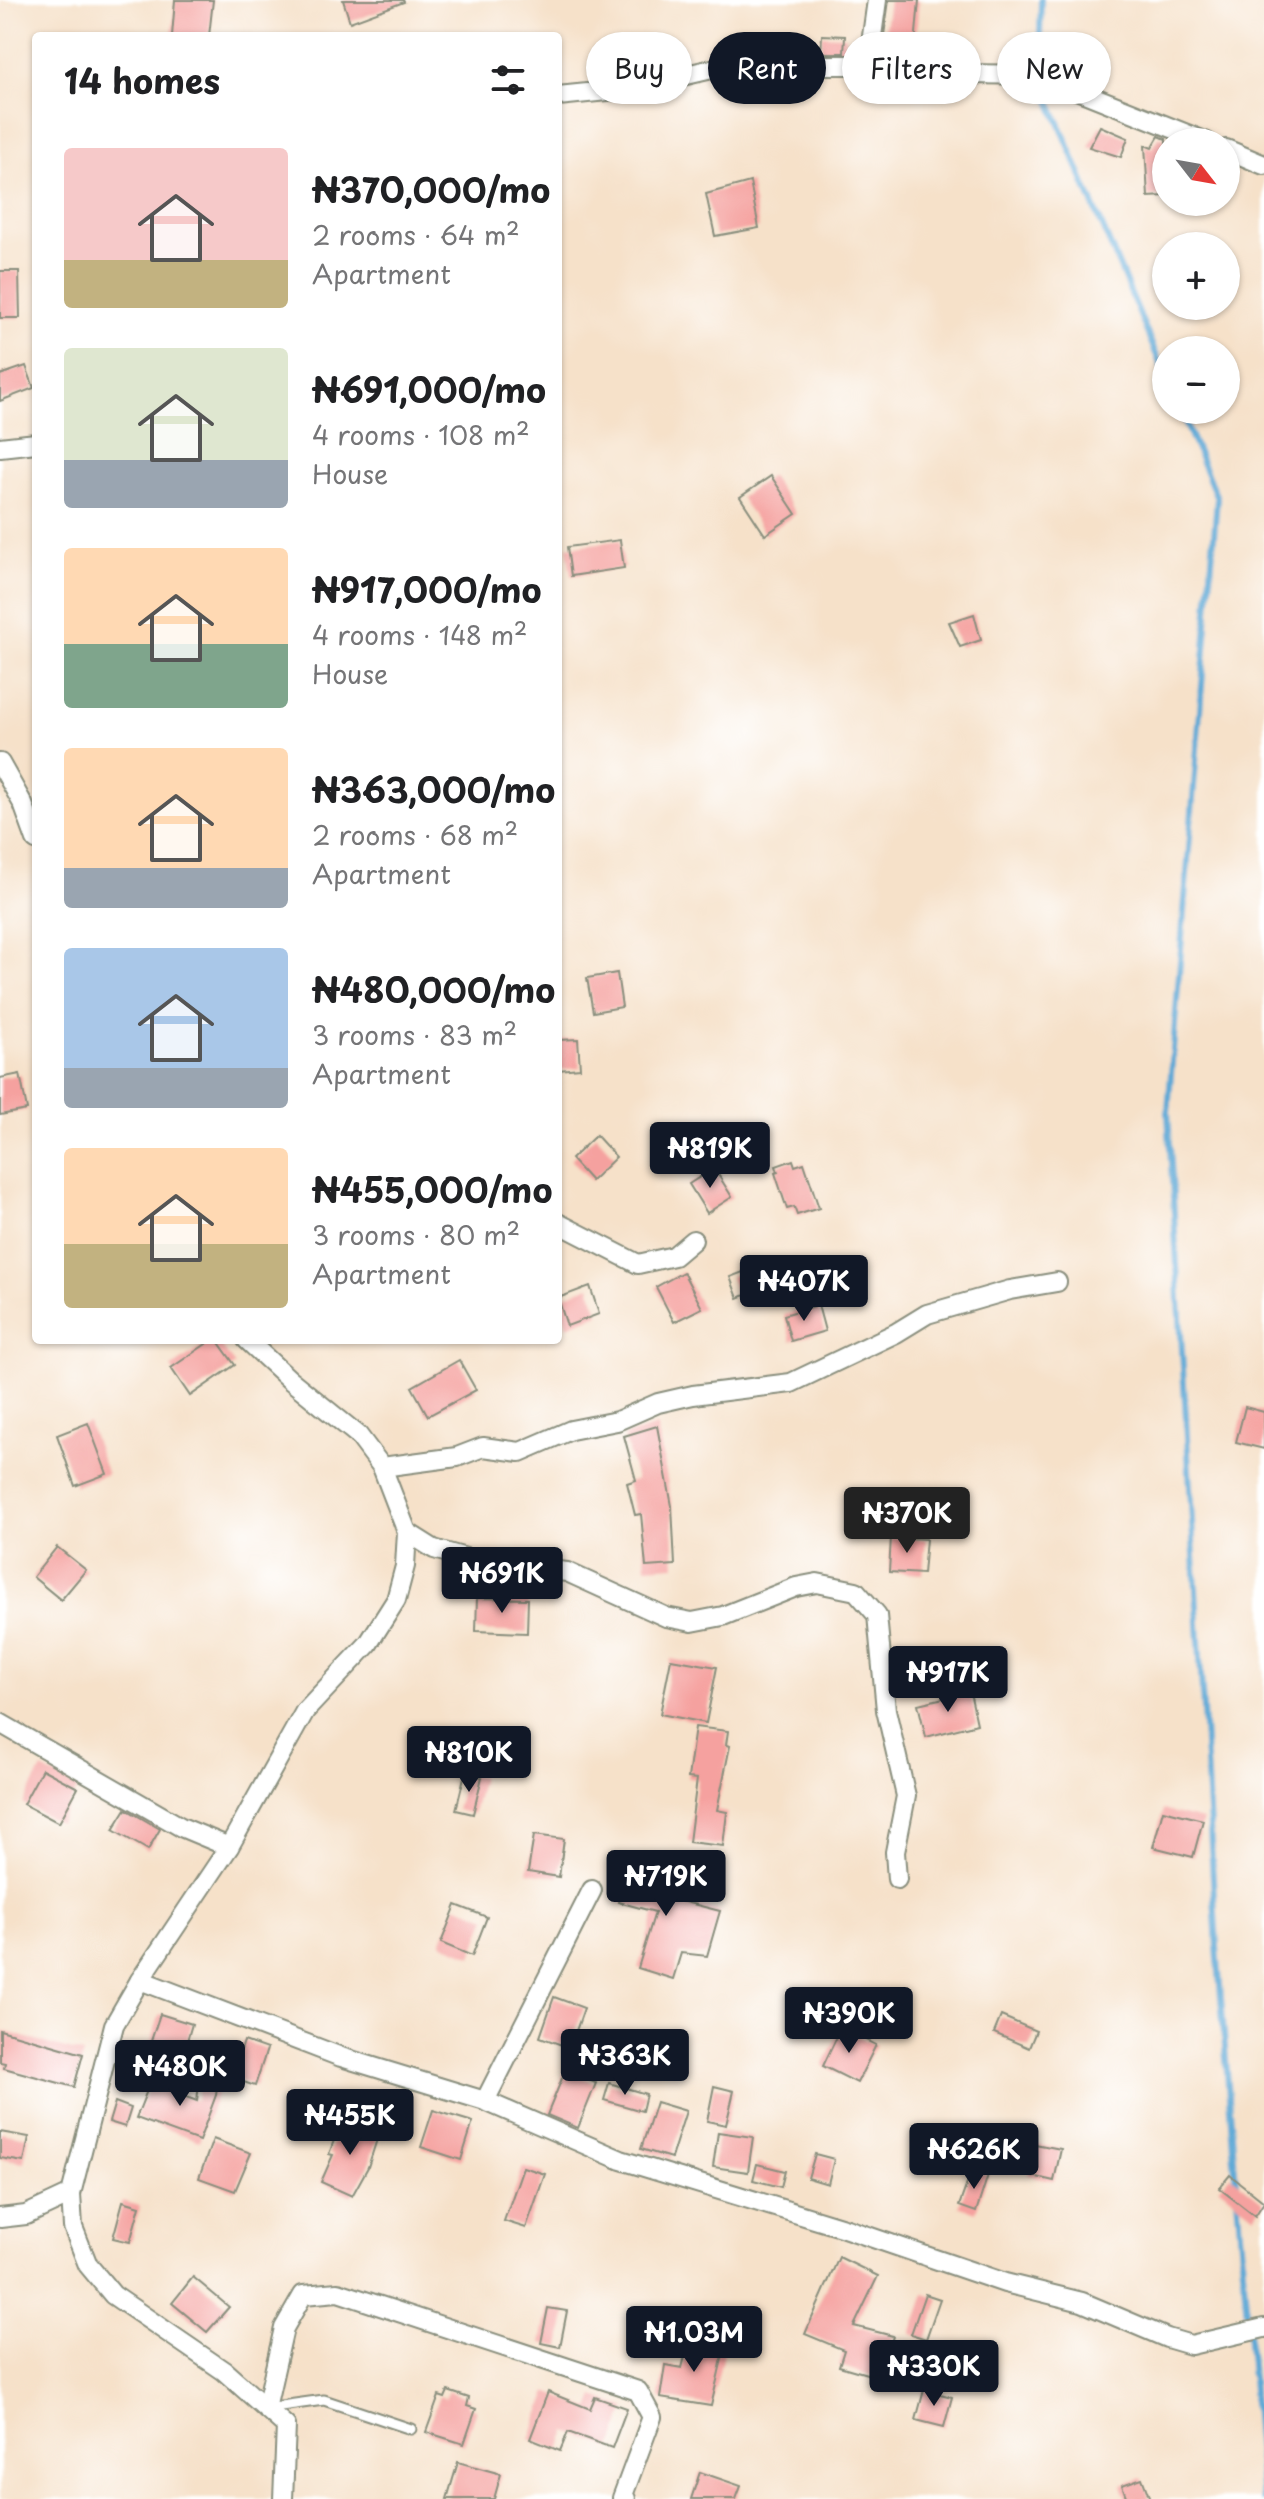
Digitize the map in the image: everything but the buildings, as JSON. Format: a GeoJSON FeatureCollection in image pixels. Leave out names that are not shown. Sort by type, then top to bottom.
{"type":"FeatureCollection","features":[{"type":"Feature","properties":{"kind":"street"},"geometry":{"type":"LineString","coordinates":[[873,32],[877,0]]}},
{"type":"Feature","properties":{"kind":"street"},"geometry":{"type":"LineString","coordinates":[[562,96],[627,89],[729,65],[842,65]]}},
{"type":"Feature","properties":{"kind":"street"},"geometry":{"type":"LineString","coordinates":[[981,74],[1039,75],[1172,128]]}},
{"type":"Feature","properties":{"kind":"street"},"geometry":{"type":"LineString","coordinates":[[1240,155],[1264,165]]}},
{"type":"Feature","properties":{"kind":"street"},"geometry":{"type":"LineString","coordinates":[[0,447],[32,443]]}},
{"type":"Feature","properties":{"kind":"street"},"geometry":{"type":"LineString","coordinates":[[0,763],[23,804],[32,829]]}},
{"type":"Feature","properties":{"kind":"street"},"geometry":{"type":"LineString","coordinates":[[562,1225],[638,1264],[674,1256],[693,1240]]}},
{"type":"Feature","properties":{"kind":"street"},"geometry":{"type":"LineString","coordinates":[[382,1467],[457,1457],[483,1447],[520,1452],[571,1430],[617,1421],[658,1403],[693,1395],[791,1383],[927,1314],[1010,1290],[1057,1282]]}},
{"type":"Feature","properties":{"kind":"street"},"geometry":{"type":"LineString","coordinates":[[251,1344],[358,1435],[382,1467],[407,1532],[405,1566],[396,1600],[368,1644],[305,1711],[229,1847],[140,1980],[114,2025],[71,2194],[73,2227],[88,2265],[113,2295],[224,2371],[286,2426],[283,2499]]}},
{"type":"Feature","properties":{"kind":"street"},"geometry":{"type":"LineString","coordinates":[[407,1532],[434,1549],[480,1562],[567,1572],[666,1617],[692,1622],[723,1616],[796,1587],[817,1583],[856,1591],[877,1615],[886,1710],[906,1796],[895,1852],[897,1879]]}},
{"type":"Feature","properties":{"kind":"street"},"geometry":{"type":"LineString","coordinates":[[0,1723],[181,1827],[229,1847]]}},
{"type":"Feature","properties":{"kind":"street"},"geometry":{"type":"LineString","coordinates":[[485,2101],[592,1890]]}},
{"type":"Feature","properties":{"kind":"street"},"geometry":{"type":"LineString","coordinates":[[140,1980],[341,2057],[485,2101],[621,2160],[844,2228],[1005,2283],[1082,2302],[1167,2338],[1191,2345],[1264,2328]]}},
{"type":"Feature","properties":{"kind":"street"},"geometry":{"type":"LineString","coordinates":[[0,2218],[26,2215],[71,2194]]}},
{"type":"Feature","properties":{"kind":"street"},"geometry":{"type":"LineString","coordinates":[[266,2408],[284,2328],[303,2295],[338,2292],[638,2391],[652,2417],[622,2498],[626,2499]]}},
{"type":"Feature","properties":{"kind":"lane"},"geometry":{"type":"LineString","coordinates":[[266,2408],[324,2400],[411,2429]]}},
{"type":"Feature","properties":{"kind":"waterway"},"geometry":{"type":"LineString","coordinates":[[1040,32],[1041,0]]}},
{"type":"Feature","properties":{"kind":"waterway"},"geometry":{"type":"LineString","coordinates":[[1051,104],[1152,345]]}},
{"type":"Feature","properties":{"kind":"waterway"},"geometry":{"type":"LineString","coordinates":[[1186,424],[1217,498],[1168,1112],[1217,1947],[1236,2184]]}},
{"type":"Feature","properties":{"kind":"waterway"},"geometry":{"type":"LineString","coordinates":[[1237,2196],[1262,2499]]}}]}
